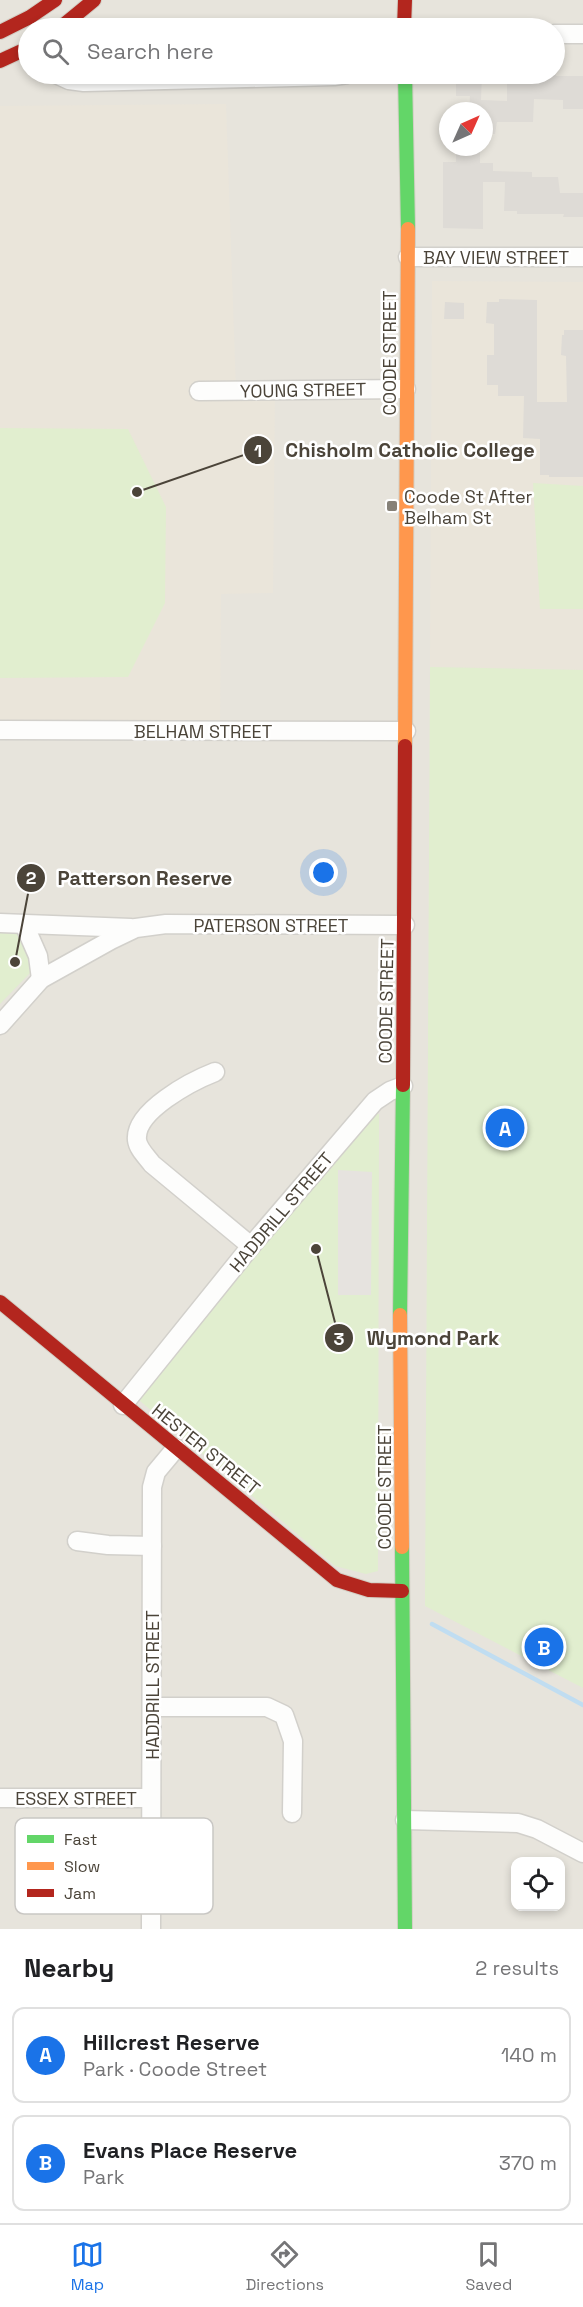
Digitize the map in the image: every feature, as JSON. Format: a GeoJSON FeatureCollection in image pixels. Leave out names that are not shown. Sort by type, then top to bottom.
{"type":"FeatureCollection","features":[{"type":"Feature","properties":{"kind":"main road"},"geometry":{"type":"LineString","coordinates":[[35,18],[55,0]]}},
{"type":"Feature","properties":{"kind":"main road"},"geometry":{"type":"LineString","coordinates":[[72,18],[94,0]]}},
{"type":"Feature","properties":{"kind":"main road"},"geometry":{"type":"LineString","coordinates":[[404,18],[405,0]]}},
{"type":"Feature","properties":{"kind":"main road"},"geometry":{"type":"LineString","coordinates":[[0,32],[18,26]]}},
{"type":"Feature","properties":{"kind":"main road"},"geometry":{"type":"LineString","coordinates":[[0,61],[18,53]]}},
{"type":"Feature","properties":{"kind":"main road","name":"COODE STREET"},"geometry":{"type":"LineString","coordinates":[[405,84],[408,257],[406,731],[400,1263],[405,1929]]}},
{"type":"Feature","properties":{"kind":"main road","name":"HESTER STREET"},"geometry":{"type":"LineString","coordinates":[[0,1302],[338,1581],[365,1590],[402,1591]]}},
{"type":"Feature","properties":{"kind":"street"},"geometry":{"type":"LineString","coordinates":[[565,34],[583,34]]}},
{"type":"Feature","properties":{"kind":"street","name":"BAY VIEW STREET"},"geometry":{"type":"LineString","coordinates":[[408,257],[583,257]]}},
{"type":"Feature","properties":{"kind":"street","name":"YOUNG STREET"},"geometry":{"type":"LineString","coordinates":[[199,391],[406,389]]}},
{"type":"Feature","properties":{"kind":"street","name":"BELHAM STREET"},"geometry":{"type":"LineString","coordinates":[[0,730],[406,731]]}},
{"type":"Feature","properties":{"kind":"street","name":"PATERSON STREET"},"geometry":{"type":"LineString","coordinates":[[0,923],[136,928],[166,924],[405,926]]}},
{"type":"Feature","properties":{"kind":"street"},"geometry":{"type":"LineString","coordinates":[[24,924],[38,956],[42,979]]}},
{"type":"Feature","properties":{"kind":"street","name":"PATERSON STREET"},"geometry":{"type":"LineString","coordinates":[[0,1025],[42,979],[136,928]]}},
{"type":"Feature","properties":{"kind":"street"},"geometry":{"type":"LineString","coordinates":[[215,1072],[191,1082],[159,1103],[140,1126],[137,1139],[140,1149],[152,1164],[251,1246]]}},
{"type":"Feature","properties":{"kind":"street","name":"HADDRILL STREET"},"geometry":{"type":"LineString","coordinates":[[123,1405],[251,1246],[375,1101],[403,1086]]}},
{"type":"Feature","properties":{"kind":"street","name":"HADDRILL STREET"},"geometry":{"type":"LineString","coordinates":[[151,1818],[153,1479],[176,1448]]}},
{"type":"Feature","properties":{"kind":"street"},"geometry":{"type":"LineString","coordinates":[[77,1541],[108,1545],[152,1546]]}},
{"type":"Feature","properties":{"kind":"street"},"geometry":{"type":"LineString","coordinates":[[152,1707],[267,1707],[284,1714],[293,1741],[292,1812]]}},
{"type":"Feature","properties":{"kind":"street","name":"ESSEX STREET"},"geometry":{"type":"LineString","coordinates":[[0,1798],[151,1798]]}},
{"type":"Feature","properties":{"kind":"street"},"geometry":{"type":"LineString","coordinates":[[405,1821],[518,1823],[537,1829],[583,1853]]}},
{"type":"Feature","properties":{"kind":"shaded area"},"geometry":{"type":"Polygon","coordinates":[[[0,0],[583,0],[583,1929],[0,1929],[0,0]]]}},
{"type":"Feature","properties":{"kind":"shaded area"},"geometry":{"type":"Polygon","coordinates":[[[226,104],[236,390],[275,390],[273,593],[221,594],[220,732],[0,730],[0,106],[226,104]]]}},
{"type":"Feature","properties":{"kind":"shaded area"},"geometry":{"type":"Polygon","coordinates":[[[432,281],[583,282],[583,670],[430,667],[432,281]]]}},
{"type":"Feature","properties":{"kind":"shaded area"},"geometry":{"type":"Polygon","coordinates":[[[338,1170],[372,1172],[371,1295],[338,1295],[338,1170]]]}},
{"type":"Feature","properties":{"kind":"green space"},"geometry":{"type":"Polygon","coordinates":[[[0,428],[128,429],[166,507],[165,603],[128,677],[0,678],[0,428]]]}},
{"type":"Feature","properties":{"kind":"green space"},"geometry":{"type":"Polygon","coordinates":[[[533,483],[583,486],[583,609],[540,609],[533,483]]]}},
{"type":"Feature","properties":{"kind":"green space"},"geometry":{"type":"Polygon","coordinates":[[[430,667],[583,670],[583,1688],[425,1606],[430,667]]]}},
{"type":"Feature","properties":{"kind":"green space"},"geometry":{"type":"Polygon","coordinates":[[[0,932],[17,932],[31,952],[30,973],[0,1004],[0,932]]]}},
{"type":"Feature","properties":{"kind":"green space"},"geometry":{"type":"Polygon","coordinates":[[[367,1111],[379,1114],[378,1571],[366,1574],[335,1566],[140,1401],[143,1383],[367,1111]]]}},
{"type":"Feature","properties":{"kind":"building"},"geometry":{"type":"Polygon","coordinates":[[[565,76],[583,76],[583,109],[563,109],[563,100],[534,99],[533,122],[497,122],[495,134],[493,134],[493,102],[470,102],[470,96],[456,96],[456,84],[482,84],[481,100],[507,101],[507,84],[565,84],[565,76]]]}},
{"type":"Feature","properties":{"kind":"building"},"geometry":{"type":"Polygon","coordinates":[[[456,156],[480,156],[480,163],[493,163],[493,171],[532,172],[532,177],[558,177],[560,193],[583,193],[583,217],[563,217],[564,214],[517,214],[517,211],[504,211],[505,182],[483,182],[483,229],[443,228],[443,162],[456,162],[456,156]]]}},
{"type":"Feature","properties":{"kind":"building"},"geometry":{"type":"Polygon","coordinates":[[[499,299],[537,300],[537,402],[567,402],[566,356],[561,355],[562,335],[564,335],[564,330],[583,330],[583,477],[540,475],[540,439],[523,438],[524,396],[498,396],[498,385],[487,385],[487,355],[494,355],[494,324],[486,323],[487,302],[499,302],[499,299]]]}},
{"type":"Feature","properties":{"kind":"building"},"geometry":{"type":"Polygon","coordinates":[[[445,302],[464,303],[464,319],[444,319],[445,302]]]}},
{"type":"Feature","properties":{"kind":"waterway"},"geometry":{"type":"LineString","coordinates":[[432,1624],[583,1705]]}},
{"type":"Feature","properties":{"kind":"traffic: fast"},"geometry":{"type":"LineString","coordinates":[[405,84],[408,229]]}},
{"type":"Feature","properties":{"kind":"traffic: fast"},"geometry":{"type":"LineString","coordinates":[[400,1315],[403,1085]]}},
{"type":"Feature","properties":{"kind":"traffic: fast"},"geometry":{"type":"LineString","coordinates":[[402,1547],[405,1929]]}},
{"type":"Feature","properties":{"kind":"traffic: slow"},"geometry":{"type":"LineString","coordinates":[[405,746],[408,229]]}},
{"type":"Feature","properties":{"kind":"traffic: slow"},"geometry":{"type":"LineString","coordinates":[[400,1315],[402,1547]]}},
{"type":"Feature","properties":{"kind":"traffic: jam"},"geometry":{"type":"LineString","coordinates":[[28,18],[55,0]]}},
{"type":"Feature","properties":{"kind":"traffic: jam"},"geometry":{"type":"LineString","coordinates":[[72,18],[94,0]]}},
{"type":"Feature","properties":{"kind":"traffic: jam"},"geometry":{"type":"LineString","coordinates":[[404,18],[405,0]]}},
{"type":"Feature","properties":{"kind":"traffic: jam"},"geometry":{"type":"LineString","coordinates":[[0,32],[18,23]]}},
{"type":"Feature","properties":{"kind":"traffic: jam"},"geometry":{"type":"LineString","coordinates":[[0,61],[18,53]]}},
{"type":"Feature","properties":{"kind":"traffic: jam"},"geometry":{"type":"LineString","coordinates":[[403,1085],[405,746]]}},
{"type":"Feature","properties":{"kind":"traffic: jam"},"geometry":{"type":"LineString","coordinates":[[0,1302],[337,1580],[369,1590],[402,1591]]}},
{"type":"Feature","properties":{"kind":"place","name":"Chisholm Catholic College"},"geometry":{"type":"Point","coordinates":[137,492]}},
{"type":"Feature","properties":{"kind":"place","name":"Coode St After Belham St"},"geometry":{"type":"Point","coordinates":[392,506]}},
{"type":"Feature","properties":{"kind":"place","name":"Patterson Reserve"},"geometry":{"type":"Point","coordinates":[15,962]}},
{"type":"Feature","properties":{"kind":"place","name":"Hillcrest Reserve"},"geometry":{"type":"Point","coordinates":[505,1128]}},
{"type":"Feature","properties":{"kind":"place","name":"Wymond Park"},"geometry":{"type":"Point","coordinates":[316,1249]}},
{"type":"Feature","properties":{"kind":"place","name":"Evans Place Reserve"},"geometry":{"type":"Point","coordinates":[544,1647]}}]}
